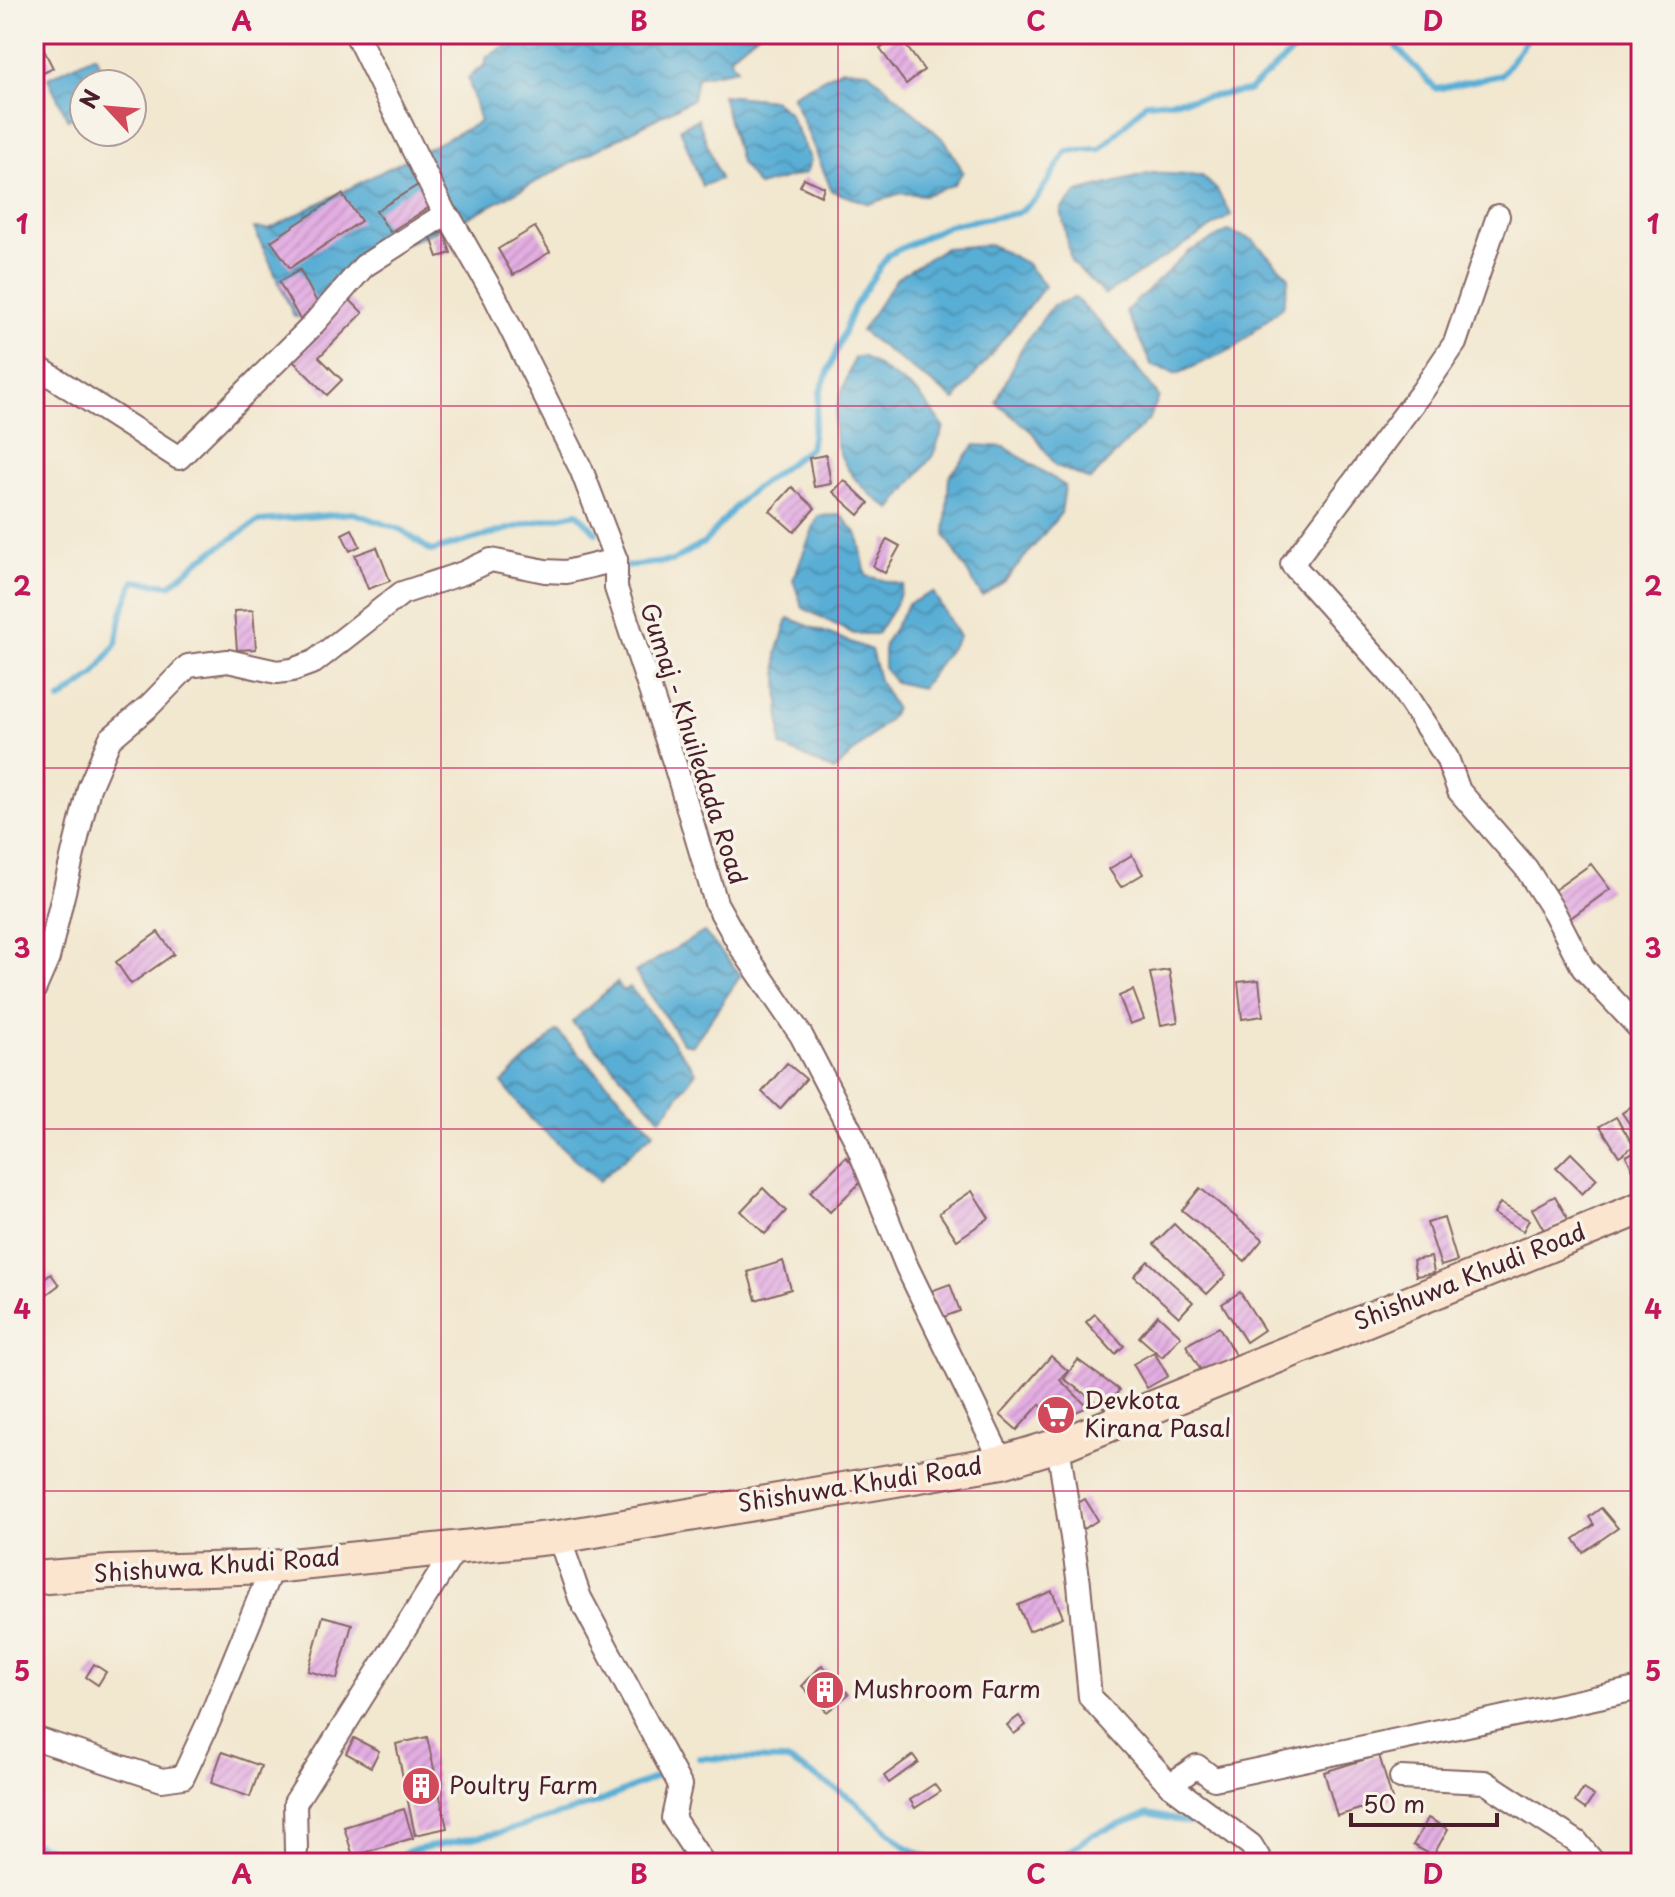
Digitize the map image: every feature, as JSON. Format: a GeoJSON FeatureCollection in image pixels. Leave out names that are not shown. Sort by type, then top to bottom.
{"type":"FeatureCollection","features":[{"type":"Feature","properties":{"kind":"main road","name":"Shishuwa Khudi Road"},"geometry":{"type":"LineString","coordinates":[[34,1578],[111,1572],[272,1567],[458,1545],[559,1537],[1002,1462],[1058,1445],[1641,1208]]}},
{"type":"Feature","properties":{"kind":"street","name":"Gumaj - Khuiledada Road"},"geometry":{"type":"LineString","coordinates":[[356,34],[445,214],[495,297],[581,469],[616,560],[616,588],[675,765],[716,903],[740,946],[801,1035],[854,1137],[907,1267],[1002,1462]]}},
{"type":"Feature","properties":{"kind":"street"},"geometry":{"type":"LineString","coordinates":[[34,365],[179,458],[309,329],[364,266],[445,214]]}},
{"type":"Feature","properties":{"kind":"street"},"geometry":{"type":"LineString","coordinates":[[1498,216],[1455,343],[1292,564],[1395,679],[1447,758],[1459,791],[1526,868],[1554,912],[1583,968],[1641,1030]]}},
{"type":"Feature","properties":{"kind":"street"},"geometry":{"type":"LineString","coordinates":[[34,990],[48,958],[89,788],[110,739],[149,706],[188,666],[228,661],[277,672],[292,670],[314,662],[402,593],[463,573],[491,560],[566,572],[616,560]]}},
{"type":"Feature","properties":{"kind":"street"},"geometry":{"type":"LineString","coordinates":[[1058,1445],[1079,1584],[1090,1697],[1170,1785],[1251,1845],[1262,1863]]}},
{"type":"Feature","properties":{"kind":"street"},"geometry":{"type":"LineString","coordinates":[[559,1537],[580,1598],[680,1785],[673,1818],[703,1863]]}},
{"type":"Feature","properties":{"kind":"street"},"geometry":{"type":"LineString","coordinates":[[296,1851],[295,1803],[458,1545]]}},
{"type":"Feature","properties":{"kind":"street"},"geometry":{"type":"LineString","coordinates":[[34,1738],[162,1780],[183,1777],[272,1567]]}},
{"type":"Feature","properties":{"kind":"street"},"geometry":{"type":"LineString","coordinates":[[1170,1785],[1197,1766],[1214,1779],[1641,1688]]}},
{"type":"Feature","properties":{"kind":"street"},"geometry":{"type":"LineString","coordinates":[[1401,1778],[1485,1782],[1577,1842],[1594,1863]]}},
{"type":"Feature","properties":{"kind":"water"},"geometry":{"type":"Polygon","coordinates":[[[523,34],[757,34],[729,57],[737,69],[697,77],[693,99],[467,218],[384,252],[317,324],[294,316],[254,228],[269,229],[480,122],[468,78],[486,64],[486,58],[523,34]]]}},
{"type":"Feature","properties":{"kind":"water"},"geometry":{"type":"Polygon","coordinates":[[[95,55],[101,68],[68,68],[95,55]]]}},
{"type":"Feature","properties":{"kind":"water"},"geometry":{"type":"Polygon","coordinates":[[[68,68],[68,120],[48,78],[68,68]]]}},
{"type":"Feature","properties":{"kind":"water"},"geometry":{"type":"Polygon","coordinates":[[[842,69],[868,71],[946,142],[963,172],[953,185],[925,195],[901,193],[869,204],[832,191],[792,95],[842,69]]]}},
{"type":"Feature","properties":{"kind":"water"},"geometry":{"type":"Polygon","coordinates":[[[722,95],[773,100],[788,112],[811,160],[806,173],[758,186],[740,162],[722,95]]]}},
{"type":"Feature","properties":{"kind":"water"},"geometry":{"type":"Polygon","coordinates":[[[698,119],[720,179],[702,186],[680,128],[698,119]]]}},
{"type":"Feature","properties":{"kind":"water"},"geometry":{"type":"Polygon","coordinates":[[[1152,173],[1202,176],[1217,190],[1231,215],[1105,295],[1071,261],[1061,209],[1078,192],[1152,173]]]}},
{"type":"Feature","properties":{"kind":"water"},"geometry":{"type":"Polygon","coordinates":[[[1228,231],[1253,240],[1289,277],[1283,306],[1236,347],[1178,374],[1152,366],[1126,311],[1188,252],[1228,231]]]}},
{"type":"Feature","properties":{"kind":"water"},"geometry":{"type":"Polygon","coordinates":[[[991,245],[1026,263],[1045,286],[955,400],[861,331],[897,278],[945,248],[991,245]]]}},
{"type":"Feature","properties":{"kind":"water"},"geometry":{"type":"Polygon","coordinates":[[[1075,298],[1112,335],[1159,397],[1149,419],[1090,480],[1056,466],[1032,432],[996,403],[1021,349],[1053,305],[1075,298]]]}},
{"type":"Feature","properties":{"kind":"water"},"geometry":{"type":"Polygon","coordinates":[[[863,356],[918,393],[944,427],[933,455],[891,509],[857,480],[848,469],[836,442],[839,398],[854,358],[863,356]]]}},
{"type":"Feature","properties":{"kind":"water"},"geometry":{"type":"Polygon","coordinates":[[[975,445],[1005,447],[1065,486],[1061,513],[1005,581],[982,596],[945,535],[949,477],[975,445]]]}},
{"type":"Feature","properties":{"kind":"water"},"geometry":{"type":"Polygon","coordinates":[[[841,515],[858,535],[866,576],[903,585],[896,604],[877,634],[854,634],[803,608],[793,580],[818,516],[841,515]]]}},
{"type":"Feature","properties":{"kind":"water"},"geometry":{"type":"Polygon","coordinates":[[[933,592],[959,637],[921,688],[895,682],[884,668],[884,645],[908,604],[933,592]]]}},
{"type":"Feature","properties":{"kind":"water"},"geometry":{"type":"Polygon","coordinates":[[[788,618],[871,650],[879,680],[895,708],[890,718],[834,771],[781,746],[777,653],[788,618]]]}},
{"type":"Feature","properties":{"kind":"water"},"geometry":{"type":"Polygon","coordinates":[[[704,932],[741,975],[693,1045],[683,1043],[635,972],[704,932]]]}},
{"type":"Feature","properties":{"kind":"water"},"geometry":{"type":"Polygon","coordinates":[[[617,982],[622,991],[630,987],[696,1072],[661,1119],[572,1022],[617,982]]]}},
{"type":"Feature","properties":{"kind":"water"},"geometry":{"type":"Polygon","coordinates":[[[557,1031],[654,1132],[599,1181],[531,1119],[502,1083],[557,1031]]]}},
{"type":"Feature","properties":{"kind":"building"},"geometry":{"type":"Polygon","coordinates":[[[34,34],[53,68],[34,78],[34,34]]]}},
{"type":"Feature","properties":{"kind":"building"},"geometry":{"type":"Polygon","coordinates":[[[898,35],[924,70],[906,84],[880,49],[898,35]]]}},
{"type":"Feature","properties":{"kind":"building"},"geometry":{"type":"Polygon","coordinates":[[[804,178],[824,187],[821,196],[800,186],[804,178]]]}},
{"type":"Feature","properties":{"kind":"building"},"geometry":{"type":"Polygon","coordinates":[[[423,182],[436,203],[390,232],[376,211],[423,182]]]}},
{"type":"Feature","properties":{"kind":"building"},"geometry":{"type":"Polygon","coordinates":[[[342,194],[361,221],[290,268],[271,241],[342,194]]]}},
{"type":"Feature","properties":{"kind":"building"},"geometry":{"type":"Polygon","coordinates":[[[535,227],[550,252],[513,275],[498,249],[535,227]]]}},
{"type":"Feature","properties":{"kind":"building"},"geometry":{"type":"Polygon","coordinates":[[[444,232],[451,253],[438,257],[431,237],[444,232]]]}},
{"type":"Feature","properties":{"kind":"building"},"geometry":{"type":"Polygon","coordinates":[[[300,270],[322,312],[302,323],[279,282],[300,270]]]}},
{"type":"Feature","properties":{"kind":"building"},"geometry":{"type":"Polygon","coordinates":[[[349,299],[363,313],[319,357],[342,380],[327,395],[291,359],[349,299]]]}},
{"type":"Feature","properties":{"kind":"building"},"geometry":{"type":"Polygon","coordinates":[[[826,455],[831,484],[814,487],[809,458],[826,455]]]}},
{"type":"Feature","properties":{"kind":"building"},"geometry":{"type":"Polygon","coordinates":[[[844,480],[869,503],[859,515],[833,492],[844,480]]]}},
{"type":"Feature","properties":{"kind":"building"},"geometry":{"type":"Polygon","coordinates":[[[792,487],[815,508],[794,532],[770,511],[792,487]]]}},
{"type":"Feature","properties":{"kind":"building"},"geometry":{"type":"Polygon","coordinates":[[[352,529],[360,546],[350,551],[342,534],[352,529]]]}},
{"type":"Feature","properties":{"kind":"building"},"geometry":{"type":"Polygon","coordinates":[[[887,539],[900,546],[885,573],[873,566],[887,539]]]}},
{"type":"Feature","properties":{"kind":"building"},"geometry":{"type":"Polygon","coordinates":[[[377,547],[390,581],[368,589],[355,555],[377,547]]]}},
{"type":"Feature","properties":{"kind":"building"},"geometry":{"type":"Polygon","coordinates":[[[253,610],[256,649],[237,650],[234,611],[253,610]]]}},
{"type":"Feature","properties":{"kind":"building"},"geometry":{"type":"Polygon","coordinates":[[[1132,855],[1143,874],[1121,887],[1109,869],[1132,855]]]}},
{"type":"Feature","properties":{"kind":"building"},"geometry":{"type":"Polygon","coordinates":[[[1591,864],[1610,889],[1565,922],[1546,896],[1591,864]]]}},
{"type":"Feature","properties":{"kind":"building"},"geometry":{"type":"Polygon","coordinates":[[[158,932],[174,954],[131,984],[116,962],[158,932]]]}},
{"type":"Feature","properties":{"kind":"building"},"geometry":{"type":"Polygon","coordinates":[[[1169,970],[1178,1022],[1161,1025],[1150,973],[1169,970]]]}},
{"type":"Feature","properties":{"kind":"building"},"geometry":{"type":"Polygon","coordinates":[[[1259,980],[1263,1016],[1242,1019],[1238,982],[1259,980]]]}},
{"type":"Feature","properties":{"kind":"building"},"geometry":{"type":"Polygon","coordinates":[[[1133,990],[1144,1019],[1130,1024],[1119,996],[1133,990]]]}},
{"type":"Feature","properties":{"kind":"building"},"geometry":{"type":"Polygon","coordinates":[[[787,1063],[806,1079],[780,1109],[762,1092],[787,1063]]]}},
{"type":"Feature","properties":{"kind":"building"},"geometry":{"type":"Polygon","coordinates":[[[1632,1106],[1641,1119],[1641,1140],[1622,1113],[1632,1106]]]}},
{"type":"Feature","properties":{"kind":"building"},"geometry":{"type":"Polygon","coordinates":[[[1616,1117],[1634,1146],[1619,1156],[1600,1126],[1616,1117]]]}},
{"type":"Feature","properties":{"kind":"building"},"geometry":{"type":"Polygon","coordinates":[[[1641,1148],[1641,1181],[1639,1182],[1626,1156],[1641,1148]]]}},
{"type":"Feature","properties":{"kind":"building"},"geometry":{"type":"Polygon","coordinates":[[[1571,1153],[1597,1179],[1582,1194],[1556,1168],[1571,1153]]]}},
{"type":"Feature","properties":{"kind":"building"},"geometry":{"type":"Polygon","coordinates":[[[846,1157],[865,1178],[830,1212],[810,1192],[846,1157]]]}},
{"type":"Feature","properties":{"kind":"building"},"geometry":{"type":"Polygon","coordinates":[[[763,1188],[786,1211],[765,1234],[741,1211],[763,1188]]]}},
{"type":"Feature","properties":{"kind":"building"},"geometry":{"type":"Polygon","coordinates":[[[1200,1188],[1263,1239],[1245,1261],[1182,1210],[1200,1188]]]}},
{"type":"Feature","properties":{"kind":"building"},"geometry":{"type":"Polygon","coordinates":[[[972,1191],[989,1218],[957,1240],[939,1213],[972,1191]]]}},
{"type":"Feature","properties":{"kind":"building"},"geometry":{"type":"Polygon","coordinates":[[[1555,1196],[1568,1219],[1545,1232],[1532,1209],[1555,1196]]]}},
{"type":"Feature","properties":{"kind":"building"},"geometry":{"type":"Polygon","coordinates":[[[1500,1203],[1529,1220],[1523,1231],[1494,1214],[1500,1203]]]}},
{"type":"Feature","properties":{"kind":"building"},"geometry":{"type":"Polygon","coordinates":[[[1444,1218],[1457,1261],[1441,1266],[1427,1223],[1444,1218]]]}},
{"type":"Feature","properties":{"kind":"building"},"geometry":{"type":"Polygon","coordinates":[[[1174,1224],[1226,1275],[1207,1294],[1154,1244],[1174,1224]]]}},
{"type":"Feature","properties":{"kind":"building"},"geometry":{"type":"Polygon","coordinates":[[[1431,1257],[1434,1273],[1416,1276],[1413,1260],[1431,1257]]]}},
{"type":"Feature","properties":{"kind":"building"},"geometry":{"type":"Polygon","coordinates":[[[783,1261],[791,1289],[756,1300],[748,1272],[783,1261]]]}},
{"type":"Feature","properties":{"kind":"building"},"geometry":{"type":"Polygon","coordinates":[[[1148,1261],[1193,1302],[1179,1317],[1134,1276],[1148,1261]]]}},
{"type":"Feature","properties":{"kind":"building"},"geometry":{"type":"Polygon","coordinates":[[[51,1274],[59,1285],[34,1304],[34,1287],[51,1274]]]}},
{"type":"Feature","properties":{"kind":"building"},"geometry":{"type":"Polygon","coordinates":[[[950,1284],[960,1311],[941,1318],[931,1291],[950,1284]]]}},
{"type":"Feature","properties":{"kind":"building"},"geometry":{"type":"Polygon","coordinates":[[[1240,1292],[1264,1330],[1246,1342],[1222,1304],[1240,1292]]]}},
{"type":"Feature","properties":{"kind":"building"},"geometry":{"type":"Polygon","coordinates":[[[1095,1314],[1124,1346],[1115,1354],[1086,1322],[1095,1314]]]}},
{"type":"Feature","properties":{"kind":"building"},"geometry":{"type":"Polygon","coordinates":[[[1158,1315],[1181,1336],[1162,1357],[1139,1337],[1158,1315]]]}},
{"type":"Feature","properties":{"kind":"building"},"geometry":{"type":"Polygon","coordinates":[[[1219,1327],[1235,1355],[1203,1374],[1186,1345],[1219,1327]]]}},
{"type":"Feature","properties":{"kind":"building"},"geometry":{"type":"Polygon","coordinates":[[[1154,1352],[1168,1376],[1147,1388],[1133,1364],[1154,1352]]]}},
{"type":"Feature","properties":{"kind":"building"},"geometry":{"type":"Polygon","coordinates":[[[1051,1356],[1068,1371],[1060,1380],[1088,1407],[1051,1422],[1040,1404],[1017,1430],[1000,1415],[1051,1356]]]}},
{"type":"Feature","properties":{"kind":"building"},"geometry":{"type":"Polygon","coordinates":[[[1078,1360],[1119,1390],[1106,1409],[1064,1379],[1078,1360]]]}},
{"type":"Feature","properties":{"kind":"building"},"geometry":{"type":"Polygon","coordinates":[[[1085,1499],[1098,1520],[1084,1529],[1071,1507],[1085,1499]]]}},
{"type":"Feature","properties":{"kind":"building"},"geometry":{"type":"Polygon","coordinates":[[[1601,1508],[1618,1528],[1583,1552],[1574,1539],[1594,1525],[1589,1517],[1601,1508]]]}},
{"type":"Feature","properties":{"kind":"building"},"geometry":{"type":"Polygon","coordinates":[[[1052,1591],[1063,1617],[1029,1631],[1018,1605],[1052,1591]]]}},
{"type":"Feature","properties":{"kind":"building"},"geometry":{"type":"Polygon","coordinates":[[[323,1616],[352,1624],[337,1679],[308,1671],[323,1616]]]}},
{"type":"Feature","properties":{"kind":"building"},"geometry":{"type":"Polygon","coordinates":[[[94,1664],[106,1672],[98,1685],[86,1677],[94,1664]]]}},
{"type":"Feature","properties":{"kind":"building","name":"Mushroom Farm"},"geometry":{"type":"Polygon","coordinates":[[[822,1665],[849,1694],[827,1712],[802,1686],[822,1665]]]}},
{"type":"Feature","properties":{"kind":"building"},"geometry":{"type":"Polygon","coordinates":[[[1019,1716],[1026,1725],[1014,1734],[1007,1725],[1019,1716]]]}},
{"type":"Feature","properties":{"kind":"building","name":"Poultry Farm"},"geometry":{"type":"Polygon","coordinates":[[[427,1737],[447,1828],[415,1835],[396,1744],[427,1737]]]}},
{"type":"Feature","properties":{"kind":"building"},"geometry":{"type":"Polygon","coordinates":[[[354,1738],[379,1751],[371,1767],[346,1753],[354,1738]]]}},
{"type":"Feature","properties":{"kind":"building"},"geometry":{"type":"Polygon","coordinates":[[[222,1752],[261,1766],[250,1797],[211,1783],[222,1752]]]}},
{"type":"Feature","properties":{"kind":"building"},"geometry":{"type":"Polygon","coordinates":[[[913,1755],[918,1762],[889,1783],[884,1776],[913,1755]]]}},
{"type":"Feature","properties":{"kind":"building"},"geometry":{"type":"Polygon","coordinates":[[[1379,1755],[1392,1799],[1337,1816],[1324,1772],[1379,1755]]]}},
{"type":"Feature","properties":{"kind":"building"},"geometry":{"type":"Polygon","coordinates":[[[934,1784],[940,1792],[915,1808],[910,1800],[934,1784]]]}},
{"type":"Feature","properties":{"kind":"building"},"geometry":{"type":"Polygon","coordinates":[[[1583,1789],[1594,1796],[1585,1809],[1575,1802],[1583,1789]]]}},
{"type":"Feature","properties":{"kind":"building"},"geometry":{"type":"Polygon","coordinates":[[[404,1809],[413,1838],[353,1856],[344,1827],[404,1809]]]}},
{"type":"Feature","properties":{"kind":"building"},"geometry":{"type":"Polygon","coordinates":[[[1428,1818],[1448,1829],[1433,1856],[1413,1845],[1428,1818]]]}},
{"type":"Feature","properties":{"kind":"waterway"},"geometry":{"type":"LineString","coordinates":[[628,566],[672,561],[704,543],[744,497],[810,448],[820,392],[854,307],[888,255],[949,225],[1018,213],[1037,198],[1067,151],[1101,149],[1146,103],[1248,91],[1313,34]]}},
{"type":"Feature","properties":{"kind":"waterway"},"geometry":{"type":"LineString","coordinates":[[1393,34],[1397,48],[1436,89],[1501,75],[1531,34]]}},
{"type":"Feature","properties":{"kind":"waterway"},"geometry":{"type":"LineString","coordinates":[[60,700],[94,675],[116,644],[122,612],[134,581],[170,585],[200,560],[258,521],[353,513],[402,530],[431,551],[578,513],[596,533]]}},
{"type":"Feature","properties":{"kind":"waterway"},"geometry":{"type":"LineString","coordinates":[[699,1758],[788,1760],[852,1799],[905,1846],[938,1863]]}},
{"type":"Feature","properties":{"kind":"waterway"},"geometry":{"type":"LineString","coordinates":[[388,1863],[409,1851],[502,1832],[597,1803],[658,1776]]}},
{"type":"Feature","properties":{"kind":"waterway"},"geometry":{"type":"LineString","coordinates":[[1053,1863],[1091,1835],[1148,1814],[1211,1827]]}},
{"type":"Feature","properties":{"kind":"waterway"},"geometry":{"type":"LineString","coordinates":[[34,1850],[67,1863]]}},
{"type":"Feature","properties":{"kind":"place","name":"Devkota Kirana Pasal"},"geometry":{"type":"Point","coordinates":[1056,1415]}},
{"type":"Feature","properties":{"kind":"place","name":"Mushroom Farm"},"geometry":{"type":"Point","coordinates":[825,1690]}},
{"type":"Feature","properties":{"kind":"place","name":"Poultry Farm"},"geometry":{"type":"Point","coordinates":[421,1786]}}]}
